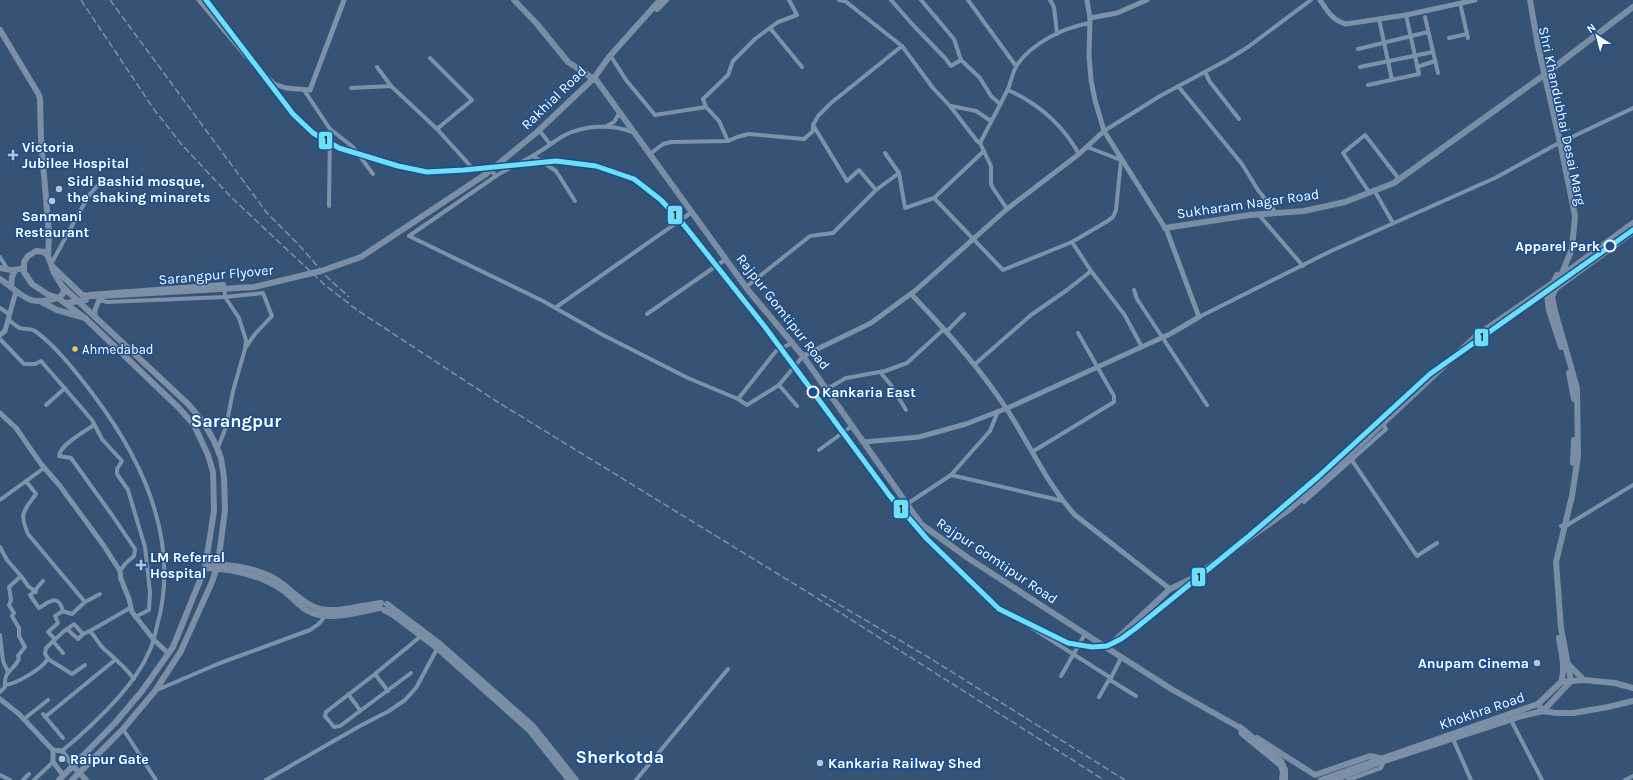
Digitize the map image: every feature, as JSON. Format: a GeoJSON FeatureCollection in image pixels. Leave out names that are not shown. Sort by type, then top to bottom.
{"type":"FeatureCollection","features":[{"type":"Feature","properties":{"kind":"main road","name":"Rajpur Gomtipur Road"},"geometry":{"type":"LineString","coordinates":[[514,0],[538,24],[568,62],[595,79],[746,287],[803,356],[921,524],[968,558],[1121,658],[1240,727],[1315,774],[1370,756],[1384,760]]}},
{"type":"Feature","properties":{"kind":"main road","name":"Rakhial Road"},"geometry":{"type":"LineString","coordinates":[[595,79],[609,57],[660,0]]}},
{"type":"Feature","properties":{"kind":"main road","name":"Rakhial Road"},"geometry":{"type":"LineString","coordinates":[[488,172],[539,130],[595,79],[612,58],[666,0]]}},
{"type":"Feature","properties":{"kind":"main road","name":"Shri Khandubhai Desai Marg"},"geometry":{"type":"LineString","coordinates":[[1526,0],[1575,216],[1572,249],[1559,278],[1553,287]]}},
{"type":"Feature","properties":{"kind":"main road","name":"Shri Khandubhai Desai Marg"},"geometry":{"type":"LineString","coordinates":[[1530,0],[1543,76]]}},
{"type":"Feature","properties":{"kind":"main road","name":"Sukharam Nagar Road"},"geometry":{"type":"LineString","coordinates":[[1164,228],[1259,215],[1304,211],[1338,203],[1394,183],[1543,76],[1633,7]]}},
{"type":"Feature","properties":{"kind":"main road"},"geometry":{"type":"LineString","coordinates":[[0,30],[11,46],[40,99],[41,140],[50,234],[48,256],[50,265],[58,281],[77,301],[188,404],[204,423],[221,458],[224,477],[225,510],[217,566],[181,651],[154,691],[124,729],[71,780],[64,775]]}},
{"type":"Feature","properties":{"kind":"main road","name":"Shri Khandubhai Desai Marg"},"geometry":{"type":"LineString","coordinates":[[1554,316],[1552,297],[1553,287],[1568,249],[1571,217],[1559,143]]}},
{"type":"Feature","properties":{"kind":"main road","name":"Sarangpur Flyover"},"geometry":{"type":"LineString","coordinates":[[66,303],[77,301],[85,297],[100,298],[254,286],[321,271],[361,257],[488,172]]}},
{"type":"Feature","properties":{"kind":"main road"},"geometry":{"type":"LineString","coordinates":[[1559,278],[1633,224]]}},
{"type":"Feature","properties":{"kind":"main road"},"geometry":{"type":"LineString","coordinates":[[1107,648],[1170,589],[1193,578],[1301,499],[1476,336],[1534,296],[1553,287],[1633,232]]}},
{"type":"Feature","properties":{"kind":"main road"},"geometry":{"type":"LineString","coordinates":[[41,233],[50,234]]}},
{"type":"Feature","properties":{"kind":"main road"},"geometry":{"type":"LineString","coordinates":[[48,256],[39,250],[31,253],[25,259],[23,268],[25,275],[32,284],[47,294],[66,303],[85,318],[179,408],[194,425],[202,440],[213,472],[214,511],[206,565],[173,647],[142,691],[120,718],[59,780]]}},
{"type":"Feature","properties":{"kind":"main road"},"geometry":{"type":"LineString","coordinates":[[50,265],[85,297]]}},
{"type":"Feature","properties":{"kind":"main road"},"geometry":{"type":"LineString","coordinates":[[0,268],[15,270],[23,268]]}},
{"type":"Feature","properties":{"kind":"main road"},"geometry":{"type":"LineString","coordinates":[[14,289],[12,277],[15,270]]}},
{"type":"Feature","properties":{"kind":"main road"},"geometry":{"type":"LineString","coordinates":[[0,279],[27,299],[35,302],[58,298],[63,294],[63,287]]}},
{"type":"Feature","properties":{"kind":"main road"},"geometry":{"type":"LineString","coordinates":[[1534,296],[1547,295],[1553,287]]}},
{"type":"Feature","properties":{"kind":"main road","name":"Shri Khandubhai Desai Marg"},"geometry":{"type":"LineString","coordinates":[[1547,295],[1575,380],[1578,414],[1578,456],[1572,496],[1552,562],[1557,626],[1563,665],[1561,682]]}},
{"type":"Feature","properties":{"kind":"main road"},"geometry":{"type":"LineString","coordinates":[[41,302],[57,310],[85,318]]}},
{"type":"Feature","properties":{"kind":"main road","name":"Shri Khandubhai Desai Marg"},"geometry":{"type":"LineString","coordinates":[[1562,527],[1556,562],[1561,628],[1571,681]]}},
{"type":"Feature","properties":{"kind":"main road"},"geometry":{"type":"LineString","coordinates":[[206,565],[236,566],[258,571],[270,576],[292,590],[310,606],[338,616],[383,606],[439,646],[533,726],[537,736],[569,780]]}},
{"type":"Feature","properties":{"kind":"main road"},"geometry":{"type":"LineString","coordinates":[[383,606],[421,636],[439,646]]}},
{"type":"Feature","properties":{"kind":"main road"},"geometry":{"type":"LineString","coordinates":[[1568,664],[1584,680]]}},
{"type":"Feature","properties":{"kind":"main road"},"geometry":{"type":"LineString","coordinates":[[1561,682],[1584,680],[1615,683],[1633,688]]}},
{"type":"Feature","properties":{"kind":"main road"},"geometry":{"type":"LineString","coordinates":[[1538,704],[1543,711],[1571,681]]}},
{"type":"Feature","properties":{"kind":"main road","name":"Khokhra Road"},"geometry":{"type":"LineString","coordinates":[[1384,760],[1538,704],[1561,682]]}},
{"type":"Feature","properties":{"kind":"main road","name":"Khokhra Road"},"geometry":{"type":"LineString","coordinates":[[1372,763],[1543,711],[1573,713],[1633,701]]}},
{"type":"Feature","properties":{"kind":"main road"},"geometry":{"type":"LineString","coordinates":[[1240,727],[1280,761],[1285,770],[1286,780]]}},
{"type":"Feature","properties":{"kind":"main road"},"geometry":{"type":"LineString","coordinates":[[537,736],[576,780]]}},
{"type":"Feature","properties":{"kind":"main road"},"geometry":{"type":"LineString","coordinates":[[1321,780],[1372,763]]}},
{"type":"Feature","properties":{"kind":"main road"},"geometry":{"type":"LineString","coordinates":[[1334,780],[1372,763]]}},
{"type":"Feature","properties":{"kind":"main road"},"geometry":{"type":"LineString","coordinates":[[73,766],[86,780]]}},
{"type":"Feature","properties":{"kind":"street"},"geometry":{"type":"LineString","coordinates":[[200,1],[245,55],[274,84],[286,88],[310,90],[344,0]]}},
{"type":"Feature","properties":{"kind":"street"},"geometry":{"type":"LineString","coordinates":[[728,141],[719,121],[706,107],[703,99],[728,75],[733,61],[755,39],[778,22],[797,15],[789,0]]}},
{"type":"Feature","properties":{"kind":"street"},"geometry":{"type":"LineString","coordinates":[[839,0],[846,1],[902,46],[933,88],[950,106],[980,143],[991,166],[991,184],[1007,209]]}},
{"type":"Feature","properties":{"kind":"street"},"geometry":{"type":"LineString","coordinates":[[891,0],[912,24],[946,58],[951,66],[961,60]]}},
{"type":"Feature","properties":{"kind":"street"},"geometry":{"type":"LineString","coordinates":[[921,0],[954,39],[961,60],[980,78],[992,96],[1000,104]]}},
{"type":"Feature","properties":{"kind":"street"},"geometry":{"type":"LineString","coordinates":[[968,0],[1016,66]]}},
{"type":"Feature","properties":{"kind":"street"},"geometry":{"type":"LineString","coordinates":[[1050,0],[1054,7],[1057,34]]}},
{"type":"Feature","properties":{"kind":"street"},"geometry":{"type":"LineString","coordinates":[[1087,0],[1091,80],[1104,131],[1164,228]]}},
{"type":"Feature","properties":{"kind":"street"},"geometry":{"type":"LineString","coordinates":[[980,143],[1008,90],[1016,66],[1039,44],[1076,25],[1117,13],[1147,0]]}},
{"type":"Feature","properties":{"kind":"street"},"geometry":{"type":"LineString","coordinates":[[634,132],[618,127],[607,126],[566,134],[533,156],[496,176],[409,236],[555,308],[603,335],[688,378],[738,399],[748,405],[779,385],[803,356],[871,323],[911,294],[1007,209],[1080,154],[1104,131],[1178,86],[1248,47],[1311,0]]}},
{"type":"Feature","properties":{"kind":"street"},"geometry":{"type":"LineString","coordinates":[[1320,0],[1332,18],[1338,22],[1346,24],[1406,15],[1475,0]]}},
{"type":"Feature","properties":{"kind":"street"},"geometry":{"type":"LineString","coordinates":[[1449,38],[1467,36],[1460,3]]}},
{"type":"Feature","properties":{"kind":"street"},"geometry":{"type":"LineString","coordinates":[[1368,85],[1419,74],[1406,15]]}},
{"type":"Feature","properties":{"kind":"street"},"geometry":{"type":"LineString","coordinates":[[1425,17],[1438,73]]}},
{"type":"Feature","properties":{"kind":"street"},"geometry":{"type":"LineString","coordinates":[[1379,19],[1392,80]]}},
{"type":"Feature","properties":{"kind":"street"},"geometry":{"type":"LineString","coordinates":[[770,28],[802,67]]}},
{"type":"Feature","properties":{"kind":"street"},"geometry":{"type":"LineString","coordinates":[[1358,48],[1428,32]]}},
{"type":"Feature","properties":{"kind":"street"},"geometry":{"type":"LineString","coordinates":[[650,154],[663,144],[671,142],[728,141],[749,134],[804,139],[813,131],[813,125],[818,116],[831,103],[902,46]]}},
{"type":"Feature","properties":{"kind":"street"},"geometry":{"type":"LineString","coordinates":[[1360,67],[1433,52]]}},
{"type":"Feature","properties":{"kind":"street"},"geometry":{"type":"LineString","coordinates":[[430,58],[472,100],[437,129]]}},
{"type":"Feature","properties":{"kind":"street"},"geometry":{"type":"LineString","coordinates":[[612,58],[626,80],[655,115],[706,107]]}},
{"type":"Feature","properties":{"kind":"street"},"geometry":{"type":"LineString","coordinates":[[1417,67],[1435,62]]}},
{"type":"Feature","properties":{"kind":"street"},"geometry":{"type":"LineString","coordinates":[[377,67],[391,86],[437,129],[475,170],[480,170],[487,167],[488,172],[496,176]]}},
{"type":"Feature","properties":{"kind":"street"},"geometry":{"type":"LineString","coordinates":[[1205,72],[1210,82],[1239,119]]}},
{"type":"Feature","properties":{"kind":"street"},"geometry":{"type":"LineString","coordinates":[[351,88],[391,86]]}},
{"type":"Feature","properties":{"kind":"street"},"geometry":{"type":"LineString","coordinates":[[1178,86],[1242,164],[1258,190],[1276,213]]}},
{"type":"Feature","properties":{"kind":"street"},"geometry":{"type":"LineString","coordinates":[[304,90],[330,129],[353,147],[373,174]]}},
{"type":"Feature","properties":{"kind":"street"},"geometry":{"type":"LineString","coordinates":[[1008,90],[1038,106],[1051,116],[1071,140],[1080,154]]}},
{"type":"Feature","properties":{"kind":"street"},"geometry":{"type":"LineString","coordinates":[[950,106],[976,111],[991,121]]}},
{"type":"Feature","properties":{"kind":"street"},"geometry":{"type":"LineString","coordinates":[[864,442],[920,437],[966,424],[1006,408],[1162,338],[1199,317],[1303,266],[1392,223],[1495,178],[1559,143],[1633,108]]}},
{"type":"Feature","properties":{"kind":"street"},"geometry":{"type":"LineString","coordinates":[[607,126],[614,122],[620,112]]}},
{"type":"Feature","properties":{"kind":"street"},"geometry":{"type":"LineString","coordinates":[[813,125],[847,181],[859,170],[876,190]]}},
{"type":"Feature","properties":{"kind":"street"},"geometry":{"type":"LineString","coordinates":[[329,206],[330,129]]}},
{"type":"Feature","properties":{"kind":"street"},"geometry":{"type":"LineString","coordinates":[[539,130],[550,144]]}},
{"type":"Feature","properties":{"kind":"street"},"geometry":{"type":"LineString","coordinates":[[1392,223],[1372,191],[1343,153],[1365,136],[1399,179]]}},
{"type":"Feature","properties":{"kind":"street"},"geometry":{"type":"LineString","coordinates":[[1087,147],[1121,160]]}},
{"type":"Feature","properties":{"kind":"street"},"geometry":{"type":"LineString","coordinates":[[885,153],[899,173],[905,208],[934,198],[984,151]]}},
{"type":"Feature","properties":{"kind":"street"},"geometry":{"type":"LineString","coordinates":[[533,156],[556,171],[575,201]]}},
{"type":"Feature","properties":{"kind":"street"},"geometry":{"type":"LineString","coordinates":[[934,198],[1003,270],[1072,242],[1113,217],[1116,210],[1121,160]]}},
{"type":"Feature","properties":{"kind":"street"},"geometry":{"type":"LineString","coordinates":[[746,287],[810,236],[833,233],[876,190],[899,173]]}},
{"type":"Feature","properties":{"kind":"street"},"geometry":{"type":"LineString","coordinates":[[50,265],[89,195],[102,181]]}},
{"type":"Feature","properties":{"kind":"street"},"geometry":{"type":"LineString","coordinates":[[555,308],[692,212]]}},
{"type":"Feature","properties":{"kind":"street"},"geometry":{"type":"LineString","coordinates":[[1259,215],[1303,266]]}},
{"type":"Feature","properties":{"kind":"street","name":"Sukharam Nagar Road"},"geometry":{"type":"LineString","coordinates":[[1164,228],[1199,317]]}},
{"type":"Feature","properties":{"kind":"street"},"geometry":{"type":"LineString","coordinates":[[1072,242],[1091,271],[1124,314],[1142,346]]}},
{"type":"Feature","properties":{"kind":"street"},"geometry":{"type":"LineString","coordinates":[[0,257],[8,270]]}},
{"type":"Feature","properties":{"kind":"street"},"geometry":{"type":"LineString","coordinates":[[647,314],[726,259]]}},
{"type":"Feature","properties":{"kind":"street"},"geometry":{"type":"LineString","coordinates":[[974,365],[1031,315],[1091,271]]}},
{"type":"Feature","properties":{"kind":"street"},"geometry":{"type":"LineString","coordinates":[[85,297],[224,284],[225,297],[235,311],[246,340],[245,349],[233,391],[226,427],[217,450]]}},
{"type":"Feature","properties":{"kind":"street"},"geometry":{"type":"LineString","coordinates":[[0,335],[4,331],[14,289]]}},
{"type":"Feature","properties":{"kind":"street"},"geometry":{"type":"LineString","coordinates":[[1134,290],[1137,298],[1206,406]]}},
{"type":"Feature","properties":{"kind":"street"},"geometry":{"type":"LineString","coordinates":[[95,317],[95,310],[100,298],[107,302],[225,297],[263,293],[272,316],[255,334],[245,349]]}},
{"type":"Feature","properties":{"kind":"street"},"geometry":{"type":"LineString","coordinates":[[911,294],[974,365],[1006,408],[1063,501],[1075,515],[1170,589]]}},
{"type":"Feature","properties":{"kind":"street"},"geometry":{"type":"LineString","coordinates":[[0,308],[20,328],[34,330],[56,351],[81,378],[108,414],[132,453],[149,492],[156,514],[165,558],[162,608],[154,640],[149,652],[134,679],[88,730],[62,751],[53,750],[24,719],[0,699]]}},
{"type":"Feature","properties":{"kind":"street"},"geometry":{"type":"LineString","coordinates":[[826,389],[846,378],[880,372],[907,363],[964,314]]}},
{"type":"Feature","properties":{"kind":"street"},"geometry":{"type":"LineString","coordinates":[[1032,452],[1114,402],[1114,396],[1078,333]]}},
{"type":"Feature","properties":{"kind":"street"},"geometry":{"type":"LineString","coordinates":[[0,339],[24,364],[35,364],[41,361],[92,420],[102,439],[122,461],[117,469],[117,474],[128,490],[145,547],[150,592],[150,610],[135,618]]}},
{"type":"Feature","properties":{"kind":"street"},"geometry":{"type":"LineString","coordinates":[[738,399],[776,351],[792,342]]}},
{"type":"Feature","properties":{"kind":"street"},"geometry":{"type":"LineString","coordinates":[[880,372],[906,410]]}},
{"type":"Feature","properties":{"kind":"street"},"geometry":{"type":"LineString","coordinates":[[779,385],[797,406]]}},
{"type":"Feature","properties":{"kind":"street"},"geometry":{"type":"LineString","coordinates":[[46,405],[65,388]]}},
{"type":"Feature","properties":{"kind":"street"},"geometry":{"type":"LineString","coordinates":[[907,504],[951,475],[990,431],[998,411]]}},
{"type":"Feature","properties":{"kind":"street"},"geometry":{"type":"LineString","coordinates":[[0,413],[16,428],[44,468],[60,486],[120,571],[129,599],[130,608],[135,618],[154,640],[168,653]]}},
{"type":"Feature","properties":{"kind":"street"},"geometry":{"type":"LineString","coordinates":[[1301,499],[1304,502],[1386,429],[1383,423]]}},
{"type":"Feature","properties":{"kind":"street"},"geometry":{"type":"LineString","coordinates":[[94,425],[65,446],[59,452],[59,456],[71,458],[135,549],[134,556],[124,564],[120,571]]}},
{"type":"Feature","properties":{"kind":"street"},"geometry":{"type":"LineString","coordinates":[[819,450],[852,426]]}},
{"type":"Feature","properties":{"kind":"street"},"geometry":{"type":"LineString","coordinates":[[1351,459],[1417,556],[1437,543]]}},
{"type":"Feature","properties":{"kind":"street"},"geometry":{"type":"LineString","coordinates":[[0,500],[44,468]]}},
{"type":"Feature","properties":{"kind":"street"},"geometry":{"type":"LineString","coordinates":[[951,475],[1063,501]]}},
{"type":"Feature","properties":{"kind":"street"},"geometry":{"type":"LineString","coordinates":[[26,481],[36,494],[24,511],[22,520],[28,534],[85,602]]}},
{"type":"Feature","properties":{"kind":"street"},"geometry":{"type":"LineString","coordinates":[[1562,527],[1633,485]]}},
{"type":"Feature","properties":{"kind":"street"},"geometry":{"type":"LineString","coordinates":[[0,546],[7,560],[28,586],[35,591]]}},
{"type":"Feature","properties":{"kind":"street"},"geometry":{"type":"LineString","coordinates":[[5,685],[4,681],[8,672],[16,665],[19,659],[18,656],[25,647],[19,636],[19,628],[12,616],[14,613],[9,605],[11,600],[10,587],[21,576]]}},
{"type":"Feature","properties":{"kind":"street"},"geometry":{"type":"LineString","coordinates":[[42,581],[36,589],[36,592],[35,591],[30,595],[39,608],[48,601],[54,600],[59,603],[62,611]]}},
{"type":"Feature","properties":{"kind":"street"},"geometry":{"type":"LineString","coordinates":[[62,611],[72,614],[85,602],[100,594]]}},
{"type":"Feature","properties":{"kind":"street"},"geometry":{"type":"LineString","coordinates":[[67,629],[78,639],[83,634],[130,608]]}},
{"type":"Feature","properties":{"kind":"street"},"geometry":{"type":"LineString","coordinates":[[62,611],[55,616],[58,623],[48,632],[63,653]]}},
{"type":"Feature","properties":{"kind":"street"},"geometry":{"type":"LineString","coordinates":[[154,691],[220,663],[310,630],[324,619],[325,612]]}},
{"type":"Feature","properties":{"kind":"street"},"geometry":{"type":"LineString","coordinates":[[1013,616],[1136,696]]}},
{"type":"Feature","properties":{"kind":"street"},"geometry":{"type":"LineString","coordinates":[[83,634],[74,624],[46,648],[46,654],[48,659],[72,674],[84,665]]}},
{"type":"Feature","properties":{"kind":"street"},"geometry":{"type":"LineString","coordinates":[[90,631],[102,647],[115,660],[124,665],[134,679]]}},
{"type":"Feature","properties":{"kind":"street"},"geometry":{"type":"LineString","coordinates":[[1061,676],[1085,634]]}},
{"type":"Feature","properties":{"kind":"street"},"geometry":{"type":"LineString","coordinates":[[0,635],[3,661],[8,672]]}},
{"type":"Feature","properties":{"kind":"street"},"geometry":{"type":"LineString","coordinates":[[411,673],[340,726],[334,728],[325,716],[326,712],[421,636]]}},
{"type":"Feature","properties":{"kind":"street"},"geometry":{"type":"LineString","coordinates":[[266,780],[358,726],[389,711],[405,700],[416,688],[439,646]]}},
{"type":"Feature","properties":{"kind":"street"},"geometry":{"type":"LineString","coordinates":[[1099,697],[1121,658]]}},
{"type":"Feature","properties":{"kind":"street"},"geometry":{"type":"LineString","coordinates":[[0,692],[5,685],[35,671],[46,663],[48,659]]}},
{"type":"Feature","properties":{"kind":"street"},"geometry":{"type":"LineString","coordinates":[[63,738],[58,730],[44,716],[115,660]]}},
{"type":"Feature","properties":{"kind":"street"},"geometry":{"type":"LineString","coordinates":[[636,780],[728,669]]}},
{"type":"Feature","properties":{"kind":"street"},"geometry":{"type":"LineString","coordinates":[[375,674],[388,691]]}},
{"type":"Feature","properties":{"kind":"street"},"geometry":{"type":"LineString","coordinates":[[348,694],[360,710]]}},
{"type":"Feature","properties":{"kind":"street"},"geometry":{"type":"LineString","coordinates":[[24,719],[48,700]]}},
{"type":"Feature","properties":{"kind":"street"},"geometry":{"type":"LineString","coordinates":[[1511,720],[1542,780]]}},
{"type":"Feature","properties":{"kind":"street"},"geometry":{"type":"LineString","coordinates":[[1240,727],[1240,734],[1280,766],[1282,772],[1281,780]]}},
{"type":"Feature","properties":{"kind":"street"},"geometry":{"type":"LineString","coordinates":[[124,729],[156,780]]}},
{"type":"Feature","properties":{"kind":"street"},"geometry":{"type":"LineString","coordinates":[[1453,739],[1471,780]]}},
{"type":"Feature","properties":{"kind":"street"},"geometry":{"type":"LineString","coordinates":[[53,750],[53,762],[64,775]]}},
{"type":"Feature","properties":{"kind":"street"},"geometry":{"type":"LineString","coordinates":[[62,751],[73,766]]}},
{"type":"Feature","properties":{"kind":"street"},"geometry":{"type":"LineString","coordinates":[[1348,780],[1381,768],[1384,760]]}},
{"type":"Feature","properties":{"kind":"street"},"geometry":{"type":"LineString","coordinates":[[34,780],[53,762]]}},
{"type":"Feature","properties":{"kind":"street"},"geometry":{"type":"LineString","coordinates":[[23,780],[29,774]]}},
{"type":"Feature","properties":{"kind":"street"},"geometry":{"type":"LineString","coordinates":[[0,775],[10,780]]}},
{"type":"Feature","properties":{"kind":"street"},"geometry":{"type":"LineString","coordinates":[[1625,780],[1633,776]]}},
{"type":"Feature","properties":{"kind":"railway"},"geometry":{"type":"LineString","coordinates":[[81,0],[153,108],[182,145],[231,197],[325,285],[357,310],[496,401],[809,593],[1104,780]]}},
{"type":"Feature","properties":{"kind":"railway"},"geometry":{"type":"LineString","coordinates":[[110,0],[267,213],[299,245],[327,277],[349,297]]}},
{"type":"Feature","properties":{"kind":"railway"},"geometry":{"type":"LineString","coordinates":[[821,594],[928,657],[1125,780]]}},
{"type":"Feature","properties":{"kind":"transit line","name":"1"},"geometry":{"type":"LineString","coordinates":[[206,0],[293,114],[313,133],[339,148],[398,166],[427,172],[556,161],[596,166],[634,179],[661,200],[684,225],[765,327],[890,496],[927,539],[999,609],[1068,643],[1092,647],[1107,646],[1121,639],[1136,628],[1249,536],[1319,476],[1430,374],[1633,230]]}},
{"type":"Feature","properties":{"kind":"place","name":"Victoria Jubilee Hospital"},"geometry":{"type":"Point","coordinates":[13,155]}},
{"type":"Feature","properties":{"kind":"place","name":"Sidi Bashid mosque, the shaking minarets"},"geometry":{"type":"Point","coordinates":[59,189]}},
{"type":"Feature","properties":{"kind":"place","name":"Sanmani Restaurant"},"geometry":{"type":"Point","coordinates":[52,201]}},
{"type":"Feature","properties":{"kind":"place","name":"Apparel Park"},"geometry":{"type":"Point","coordinates":[1610,246]}},
{"type":"Feature","properties":{"kind":"place","name":"Ahmedabad"},"geometry":{"type":"Point","coordinates":[75,349]}},
{"type":"Feature","properties":{"kind":"place","name":"Kankaria East"},"geometry":{"type":"Point","coordinates":[813,392]}},
{"type":"Feature","properties":{"kind":"place","name":"LM Referral Hospital"},"geometry":{"type":"Point","coordinates":[141,565]}},
{"type":"Feature","properties":{"kind":"place","name":"Anupam Cinema"},"geometry":{"type":"Point","coordinates":[1537,663]}},
{"type":"Feature","properties":{"kind":"place","name":"Raipur Gate"},"geometry":{"type":"Point","coordinates":[62,759]}},
{"type":"Feature","properties":{"kind":"place","name":"Kankaria Railway Shed"},"geometry":{"type":"Point","coordinates":[820,763]}},
{"type":"Feature","properties":{"kind":"district","name":"Sarangpur"},"geometry":{"type":"Point","coordinates":[236,421]}},
{"type":"Feature","properties":{"kind":"district","name":"Sherkotda"},"geometry":{"type":"Point","coordinates":[620,757]}}]}
